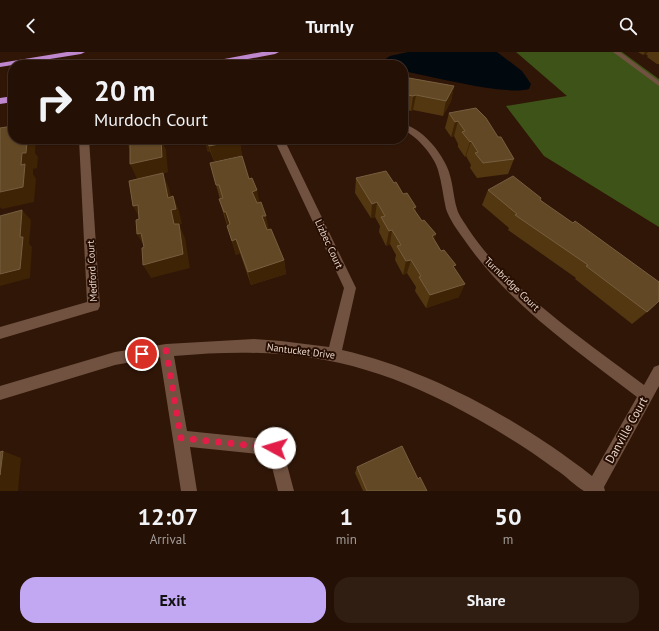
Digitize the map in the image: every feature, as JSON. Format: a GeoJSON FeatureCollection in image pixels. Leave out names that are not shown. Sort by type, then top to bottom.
{"type":"FeatureCollection","features":[{"type":"Feature","properties":{"kind":"highway"},"geometry":{"type":"LineString","coordinates":[[31,60],[67,52]]}},
{"type":"Feature","properties":{"kind":"highway"},"geometry":{"type":"LineString","coordinates":[[33,60],[81,52]]}},
{"type":"Feature","properties":{"kind":"highway"},"geometry":{"type":"LineString","coordinates":[[230,60],[275,52]]}},
{"type":"Feature","properties":{"kind":"street","name":"Turnbridge Court"},"geometry":{"type":"LineString","coordinates":[[408,129],[416,132],[423,139],[443,168],[452,210],[466,234],[490,265],[524,299],[571,338],[646,395]]}},
{"type":"Feature","properties":{"kind":"street","name":"Medford Court"},"geometry":{"type":"LineString","coordinates":[[0,333],[94,306],[84,144]]}},
{"type":"Feature","properties":{"kind":"street","name":"Lizbec Court"},"geometry":{"type":"LineString","coordinates":[[281,144],[350,288],[334,354]]}},
{"type":"Feature","properties":{"kind":"street","name":"Nantucket Drive"},"geometry":{"type":"LineString","coordinates":[[0,393],[118,358],[166,350],[230,346],[280,347],[334,354],[392,371],[439,391],[481,412],[541,449],[595,490]]}},
{"type":"Feature","properties":{"kind":"street"},"geometry":{"type":"LineString","coordinates":[[166,350],[189,491]]}},
{"type":"Feature","properties":{"kind":"street","name":"Danville Court"},"geometry":{"type":"LineString","coordinates":[[595,490],[659,372]]}},
{"type":"Feature","properties":{"kind":"street"},"geometry":{"type":"LineString","coordinates":[[181,438],[275,448],[286,491]]}},
{"type":"Feature","properties":{"kind":"lane"},"geometry":{"type":"LineString","coordinates":[[616,52],[659,84]]}},
{"type":"Feature","properties":{"kind":"green space"},"geometry":{"type":"Polygon","coordinates":[[[516,52],[622,52],[659,79],[659,227],[544,156],[506,106],[567,96],[516,52]]]}},
{"type":"Feature","properties":{"kind":"shaded area"},"geometry":{"type":"Polygon","coordinates":[[[408,52],[497,52],[522,71],[531,84],[529,89],[503,90],[449,81],[408,72],[408,60],[384,60],[390,56],[408,52]]]}},
{"type":"Feature","properties":{"kind":"building"},"geometry":{"type":"Polygon","coordinates":[[[408,78],[454,86],[446,101],[416,95],[408,95],[408,78]]]}},
{"type":"Feature","properties":{"kind":"building"},"geometry":{"type":"Polygon","coordinates":[[[476,108],[486,118],[498,137],[501,137],[514,159],[483,163],[475,153],[478,152],[471,141],[470,142],[462,132],[465,131],[458,121],[455,122],[449,113],[476,108]]]}},
{"type":"Feature","properties":{"kind":"building"},"geometry":{"type":"Polygon","coordinates":[[[8,127],[8,144],[27,144],[26,153],[22,153],[21,165],[25,164],[23,187],[0,192],[0,128],[8,127]]]}},
{"type":"Feature","properties":{"kind":"building"},"geometry":{"type":"Polygon","coordinates":[[[130,144],[161,144],[162,157],[130,164],[130,144]]]}},
{"type":"Feature","properties":{"kind":"building"},"geometry":{"type":"Polygon","coordinates":[[[208,144],[219,144],[209,146],[208,144]]]}},
{"type":"Feature","properties":{"kind":"building"},"geometry":{"type":"Polygon","coordinates":[[[242,156],[249,179],[252,178],[257,190],[252,192],[257,203],[261,202],[266,216],[262,216],[267,230],[271,229],[284,260],[248,272],[236,239],[232,241],[227,226],[230,224],[219,199],[223,198],[219,185],[216,185],[210,163],[242,156]]]}},
{"type":"Feature","properties":{"kind":"building"},"geometry":{"type":"Polygon","coordinates":[[[386,171],[394,183],[396,182],[403,194],[407,193],[416,207],[413,208],[422,221],[424,220],[436,234],[432,236],[441,251],[444,250],[456,265],[453,266],[465,284],[430,295],[411,260],[406,261],[397,246],[401,245],[392,230],[389,231],[381,217],[385,216],[377,202],[372,204],[356,178],[386,171]]]}},
{"type":"Feature","properties":{"kind":"building"},"geometry":{"type":"Polygon","coordinates":[[[163,173],[168,198],[173,196],[176,209],[171,210],[174,224],[179,224],[183,254],[143,265],[142,248],[144,247],[141,233],[137,234],[136,220],[139,219],[138,205],[133,206],[129,181],[163,173]]]}},
{"type":"Feature","properties":{"kind":"building"},"geometry":{"type":"Polygon","coordinates":[[[513,176],[541,198],[540,200],[573,223],[575,221],[659,282],[659,301],[647,312],[586,266],[588,265],[515,215],[517,214],[488,190],[513,176]]]}},
{"type":"Feature","properties":{"kind":"building"},"geometry":{"type":"Polygon","coordinates":[[[22,210],[20,237],[23,237],[20,269],[0,274],[0,216],[22,210]]]}},
{"type":"Feature","properties":{"kind":"building"},"geometry":{"type":"Polygon","coordinates":[[[402,446],[418,479],[420,477],[427,491],[367,491],[357,467],[402,446]]]}},
{"type":"Feature","properties":{"kind":"building"},"geometry":{"type":"Polygon","coordinates":[[[3,451],[0,475],[0,452],[3,451]]]}},
{"type":"Feature","properties":{"kind":"route"},"geometry":{"type":"LineString","coordinates":[[142,354],[166,350],[181,438],[275,448]]}}]}
